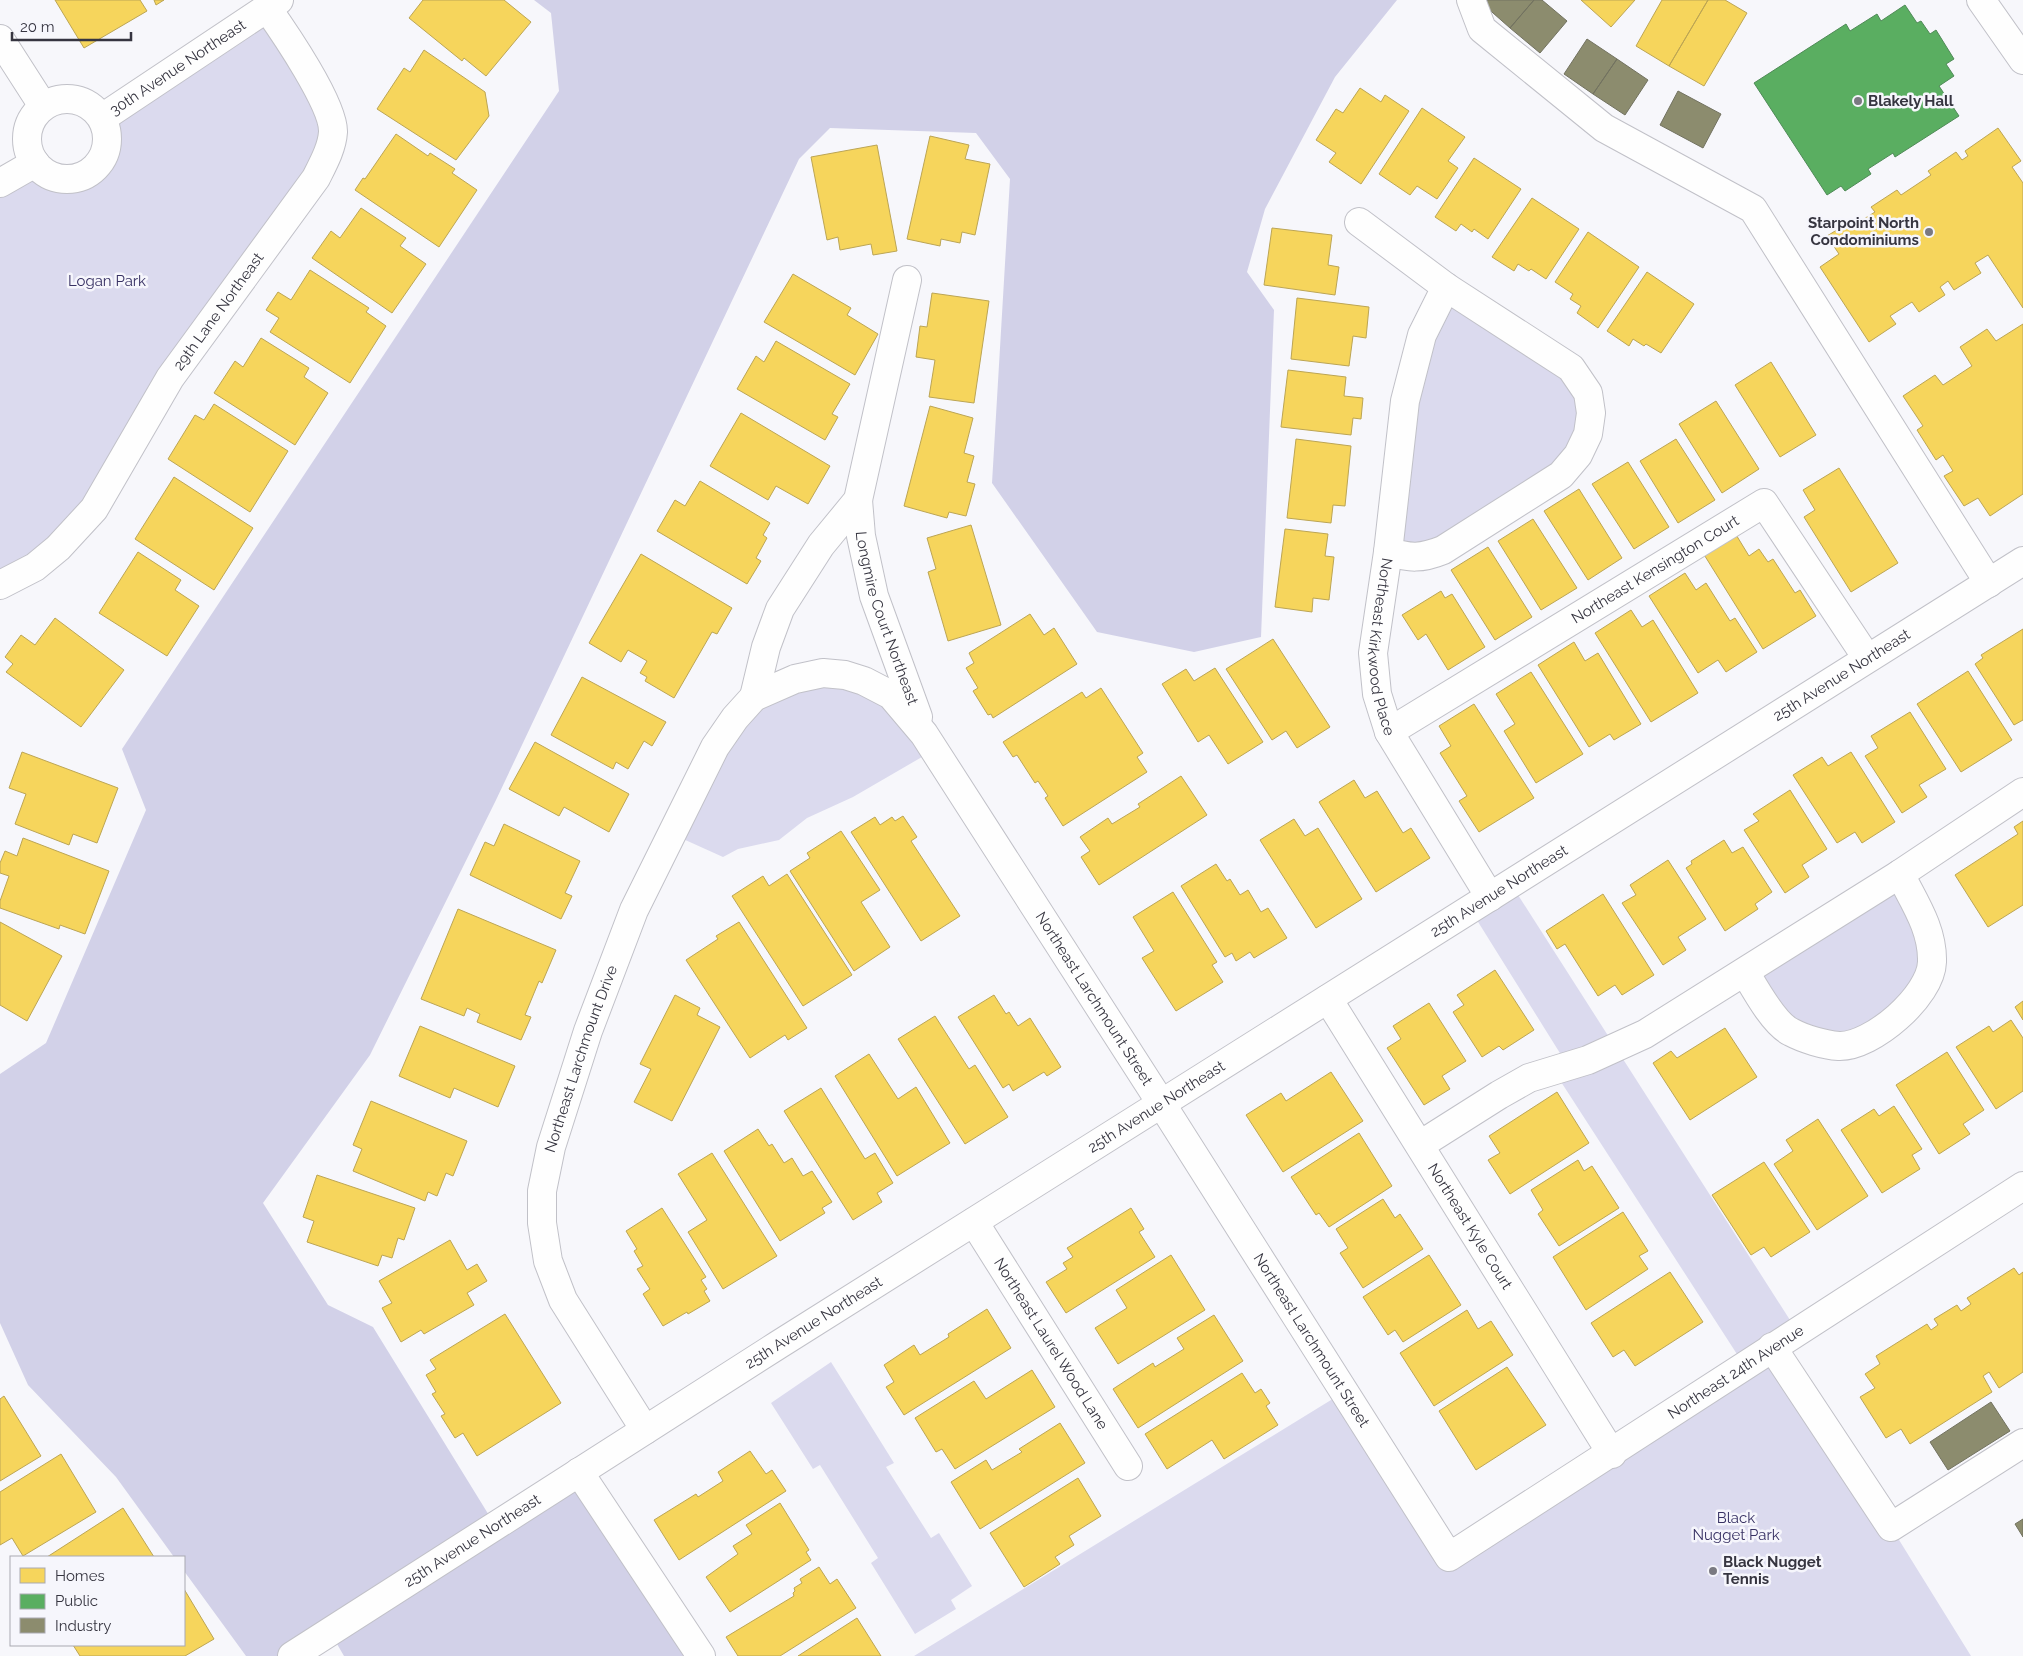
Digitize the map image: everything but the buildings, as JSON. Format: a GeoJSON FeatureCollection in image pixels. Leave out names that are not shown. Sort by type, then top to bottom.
{"type":"FeatureCollection","features":[{"type":"Feature","properties":{"kind":"street"},"geometry":{"type":"LineString","coordinates":[[1471,0],[1482,29],[1604,128],[1754,209],[1989,583]]}},
{"type":"Feature","properties":{"kind":"street"},"geometry":{"type":"LineString","coordinates":[[1981,0],[2023,60]]}},
{"type":"Feature","properties":{"kind":"street","name":"30th Avenue Northeast"},"geometry":{"type":"LineString","coordinates":[[102,118],[273,4]]}},
{"type":"Feature","properties":{"kind":"street","name":"29th Lane Northeast"},"geometry":{"type":"LineString","coordinates":[[0,585],[35,567],[58,548],[94,509],[170,378],[316,178],[328,154],[333,132],[330,112],[288,38],[273,4]]}},
{"type":"Feature","properties":{"kind":"street"},"geometry":{"type":"LineString","coordinates":[[0,39],[44,106],[34,115],[26,139],[28,152],[34,163],[0,183]]}},
{"type":"Feature","properties":{"kind":"street","name":"30th Avenue Northeast"},"geometry":{"type":"LineString","coordinates":[[34,163],[44,173],[57,178],[71,179],[84,176],[95,169],[104,157],[107,144],[107,130],[102,118],[93,107],[68,98],[55,100],[44,106]]}},
{"type":"Feature","properties":{"kind":"street"},"geometry":{"type":"LineString","coordinates":[[1359,222],[1446,287],[1571,368],[1588,393],[1592,413],[1588,434],[1578,455],[1561,475],[1443,550],[1428,557],[1410,558],[1388,552]]}},
{"type":"Feature","properties":{"kind":"street","name":"Longmire Court Northeast"},"geometry":{"type":"LineString","coordinates":[[907,280],[858,500],[860,536],[874,596],[924,734]]}},
{"type":"Feature","properties":{"kind":"street","name":"Northeast Kirkwood Place"},"geometry":{"type":"LineString","coordinates":[[1446,287],[1422,335],[1404,401],[1388,552],[1373,653],[1377,694],[1389,732],[1490,897]]}},
{"type":"Feature","properties":{"kind":"street","name":"Longmire Court Northeast"},"geometry":{"type":"LineString","coordinates":[[754,697],[766,647],[780,609],[821,544],[858,500]]}},
{"type":"Feature","properties":{"kind":"street","name":"Northeast Kensington Court"},"geometry":{"type":"LineString","coordinates":[[1389,732],[1764,503],[1867,658]]}},
{"type":"Feature","properties":{"kind":"street","name":"25th Avenue Northeast"},"geometry":{"type":"LineString","coordinates":[[292,1656],[644,1430],[2023,561]]}},
{"type":"Feature","properties":{"kind":"street","name":"Northeast Larchmount Street"},"geometry":{"type":"LineString","coordinates":[[754,697],[795,679],[823,673],[845,675],[864,680],[892,695],[924,734],[1449,1557]]}},
{"type":"Feature","properties":{"kind":"street","name":"Northeast Larchmount Drive"},"geometry":{"type":"LineString","coordinates":[[644,1430],[563,1300],[548,1261],[542,1223],[542,1191],[551,1147],[588,1032],[634,910],[715,747],[735,718],[754,697]]}},
{"type":"Feature","properties":{"kind":"street"},"geometry":{"type":"LineString","coordinates":[[1420,1145],[1529,1078],[1588,1060],[1645,1034],[1900,874],[2023,792]]}},
{"type":"Feature","properties":{"kind":"street"},"geometry":{"type":"LineString","coordinates":[[1745,972],[1769,1010],[1790,1032],[1815,1041],[1840,1046],[1863,1040],[1898,1018],[1921,992],[1932,964],[1930,933],[1900,874]]}},
{"type":"Feature","properties":{"kind":"street","name":"Northeast Kyle Court"},"geometry":{"type":"LineString","coordinates":[[1328,999],[1612,1454]]}},
{"type":"Feature","properties":{"kind":"street","name":"Northeast 24th Avenue"},"geometry":{"type":"LineString","coordinates":[[1449,1557],[1612,1454],[1772,1347],[2023,1186]]}},
{"type":"Feature","properties":{"kind":"street","name":"Northeast Laurel Wood Lane"},"geometry":{"type":"LineString","coordinates":[[974,1222],[1128,1466]]}},
{"type":"Feature","properties":{"kind":"street"},"geometry":{"type":"LineString","coordinates":[[1772,1347],[1891,1527],[2023,1443]]}},
{"type":"Feature","properties":{"kind":"street"},"geometry":{"type":"LineString","coordinates":[[579,1472],[701,1656]]}},
{"type":"Feature","properties":{"kind":"green space","name":"Logan Park"},"geometry":{"type":"Polygon","coordinates":[[[267,8],[333,132],[94,509],[0,585],[0,183],[42,173],[57,179],[69,180],[79,179],[88,175],[101,161],[107,141],[107,130],[267,8]]]}},
{"type":"Feature","properties":{"kind":"green space"},"geometry":{"type":"Polygon","coordinates":[[[1446,287],[1588,393],[1578,455],[1443,550],[1388,552],[1405,401],[1446,287]]]}},
{"type":"Feature","properties":{"kind":"green space"},"geometry":{"type":"Polygon","coordinates":[[[864,681],[934,750],[853,797],[807,818],[779,840],[738,849],[723,857],[672,834],[754,697],[864,681]]]}},
{"type":"Feature","properties":{"kind":"green space"},"geometry":{"type":"Polygon","coordinates":[[[1900,874],[1932,963],[1898,1018],[1815,1041],[1745,972],[1900,874]]]}},
{"type":"Feature","properties":{"kind":"green space","name":"Black Nugget Park"},"geometry":{"type":"Polygon","coordinates":[[[1511,884],[1797,1331],[1772,1347],[1891,1527],[1971,1656],[914,1656],[1344,1392],[1449,1557],[1744,1365],[1554,1071],[1568,1066],[1470,909],[1511,884]]]}},
{"type":"Feature","properties":{"kind":"green space"},"geometry":{"type":"Polygon","coordinates":[[[831,1362],[894,1463],[886,1467],[931,1538],[939,1533],[972,1586],[951,1600],[956,1609],[915,1634],[871,1563],[878,1558],[820,1465],[813,1469],[771,1403],[831,1362]]]}},
{"type":"Feature","properties":{"kind":"shaded area"},"geometry":{"type":"Polygon","coordinates":[[[534,0],[1397,0],[1335,77],[1265,209],[1247,272],[1274,310],[1261,637],[1194,652],[1097,632],[992,483],[1010,179],[976,133],[830,128],[799,159],[496,800],[370,1055],[263,1203],[328,1305],[373,1327],[495,1525],[579,1472],[701,1656],[344,1656],[330,1632],[292,1656],[246,1656],[185,1572],[185,1556],[173,1556],[116,1477],[28,1385],[0,1323],[0,1074],[46,1043],[146,810],[122,749],[559,91],[551,13],[534,0]]]}},
{"type":"Feature","properties":{"kind":"place","name":"Blakely Hall"},"geometry":{"type":"Point","coordinates":[1858,101]}},
{"type":"Feature","properties":{"kind":"place","name":"Starpoint North Condominiums"},"geometry":{"type":"Point","coordinates":[1929,232]}},
{"type":"Feature","properties":{"kind":"place","name":"Black Nugget Tennis"},"geometry":{"type":"Point","coordinates":[1713,1571]}}]}
